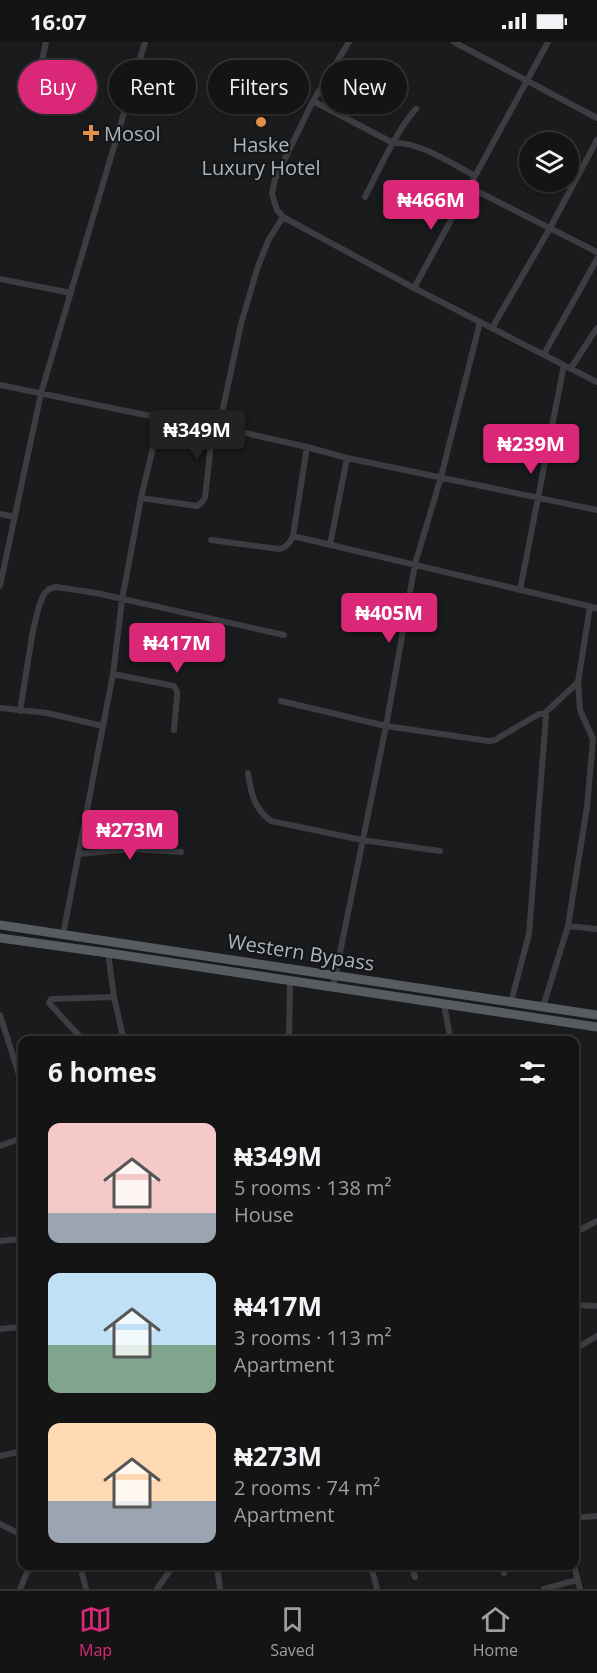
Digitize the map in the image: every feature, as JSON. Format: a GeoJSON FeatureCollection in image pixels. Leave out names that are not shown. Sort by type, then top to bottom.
{"type":"FeatureCollection","features":[{"type":"Feature","properties":{"kind":"main road","name":"Western Bypass"},"geometry":{"type":"LineString","coordinates":[[0,925],[597,1015]]}},
{"type":"Feature","properties":{"kind":"main road","name":"Western Bypass"},"geometry":{"type":"LineString","coordinates":[[0,938],[597,1028]]}},
{"type":"Feature","properties":{"kind":"street"},"geometry":{"type":"LineString","coordinates":[[42,60],[46,42]]}},
{"type":"Feature","properties":{"kind":"street"},"geometry":{"type":"LineString","coordinates":[[0,586],[41,393],[145,42]]}},
{"type":"Feature","properties":{"kind":"street"},"geometry":{"type":"LineString","coordinates":[[349,42],[313,101],[275,178],[272,187],[274,204],[283,217],[414,288],[597,382]]}},
{"type":"Feature","properties":{"kind":"street"},"geometry":{"type":"LineString","coordinates":[[454,42],[597,118]]}},
{"type":"Feature","properties":{"kind":"street"},"geometry":{"type":"LineString","coordinates":[[414,288],[548,42]]}},
{"type":"Feature","properties":{"kind":"street"},"geometry":{"type":"LineString","coordinates":[[313,101],[393,143],[405,142],[416,146],[475,176]]}},
{"type":"Feature","properties":{"kind":"street"},"geometry":{"type":"LineString","coordinates":[[365,197],[393,143],[416,109]]}},
{"type":"Feature","properties":{"kind":"street"},"geometry":{"type":"LineString","coordinates":[[492,328],[550,228],[597,140]]}},
{"type":"Feature","properties":{"kind":"street"},"geometry":{"type":"LineString","coordinates":[[469,187],[597,252]]}},
{"type":"Feature","properties":{"kind":"street"},"geometry":{"type":"LineString","coordinates":[[141,498],[197,506],[205,498],[216,427],[241,324],[258,266],[269,239],[283,217]]}},
{"type":"Feature","properties":{"kind":"street"},"geometry":{"type":"LineString","coordinates":[[544,354],[597,259]]}},
{"type":"Feature","properties":{"kind":"street"},"geometry":{"type":"LineString","coordinates":[[0,279],[71,293]]}},
{"type":"Feature","properties":{"kind":"street"},"geometry":{"type":"LineString","coordinates":[[333,987],[386,726],[415,564],[441,477],[480,322]]}},
{"type":"Feature","properties":{"kind":"street"},"geometry":{"type":"LineString","coordinates":[[519,590],[568,367],[597,328]]}},
{"type":"Feature","properties":{"kind":"street"},"geometry":{"type":"LineString","coordinates":[[0,385],[160,418],[216,427],[347,458],[597,510]]}},
{"type":"Feature","properties":{"kind":"street"},"geometry":{"type":"LineString","coordinates":[[63,935],[113,674],[122,600],[141,498],[160,418]]}},
{"type":"Feature","properties":{"kind":"street"},"geometry":{"type":"LineString","coordinates":[[211,540],[285,548],[293,536],[307,447]]}},
{"type":"Feature","properties":{"kind":"street"},"geometry":{"type":"LineString","coordinates":[[330,545],[347,458]]}},
{"type":"Feature","properties":{"kind":"street"},"geometry":{"type":"LineString","coordinates":[[0,514],[15,517]]}},
{"type":"Feature","properties":{"kind":"street"},"geometry":{"type":"LineString","coordinates":[[293,536],[594,607],[578,682],[580,710],[593,739],[587,807],[568,926],[543,1007]]}},
{"type":"Feature","properties":{"kind":"street"},"geometry":{"type":"LineString","coordinates":[[20,711],[33,630],[44,594],[56,586],[284,635]]}},
{"type":"Feature","properties":{"kind":"street"},"geometry":{"type":"LineString","coordinates":[[113,674],[174,686],[177,696],[174,730]]}},
{"type":"Feature","properties":{"kind":"street"},"geometry":{"type":"LineString","coordinates":[[281,700],[386,726],[489,741],[495,740],[539,714],[544,714],[578,682]]}},
{"type":"Feature","properties":{"kind":"street"},"geometry":{"type":"LineString","coordinates":[[0,708],[47,713],[103,726]]}},
{"type":"Feature","properties":{"kind":"street"},"geometry":{"type":"LineString","coordinates":[[511,1002],[529,934],[547,721],[544,714]]}},
{"type":"Feature","properties":{"kind":"street"},"geometry":{"type":"LineString","coordinates":[[248,773],[253,801],[262,814],[271,821],[362,840],[440,851]]}},
{"type":"Feature","properties":{"kind":"street"},"geometry":{"type":"LineString","coordinates":[[78,854],[132,849],[181,852]]}},
{"type":"Feature","properties":{"kind":"street"},"geometry":{"type":"LineString","coordinates":[[568,926],[597,929]]}},
{"type":"Feature","properties":{"kind":"street"},"geometry":{"type":"LineString","coordinates":[[108,953],[114,997],[123,1036]]}},
{"type":"Feature","properties":{"kind":"street"},"geometry":{"type":"LineString","coordinates":[[289,1036],[290,981]]}},
{"type":"Feature","properties":{"kind":"street"},"geometry":{"type":"LineString","coordinates":[[79,1036],[49,1003],[51,999],[114,997]]}},
{"type":"Feature","properties":{"kind":"street"},"geometry":{"type":"LineString","coordinates":[[444,1005],[450,1036]]}},
{"type":"Feature","properties":{"kind":"street"},"geometry":{"type":"LineString","coordinates":[[0,1015],[18,1071]]}},
{"type":"Feature","properties":{"kind":"street"},"geometry":{"type":"LineString","coordinates":[[0,1146],[18,1139]]}},
{"type":"Feature","properties":{"kind":"street"},"geometry":{"type":"LineString","coordinates":[[579,1230],[597,1221]]}},
{"type":"Feature","properties":{"kind":"street"},"geometry":{"type":"LineString","coordinates":[[0,1241],[18,1239]]}},
{"type":"Feature","properties":{"kind":"street"},"geometry":{"type":"LineString","coordinates":[[579,1305],[597,1306]]}},
{"type":"Feature","properties":{"kind":"street"},"geometry":{"type":"LineString","coordinates":[[0,1329],[18,1327]]}},
{"type":"Feature","properties":{"kind":"street"},"geometry":{"type":"LineString","coordinates":[[579,1347],[597,1336]]}},
{"type":"Feature","properties":{"kind":"street"},"geometry":{"type":"LineString","coordinates":[[0,1456],[18,1451]]}},
{"type":"Feature","properties":{"kind":"street"},"geometry":{"type":"LineString","coordinates":[[579,1518],[597,1516]]}},
{"type":"Feature","properties":{"kind":"street"},"geometry":{"type":"LineString","coordinates":[[0,1524],[18,1533]]}},
{"type":"Feature","properties":{"kind":"street"},"geometry":{"type":"LineString","coordinates":[[20,1589],[27,1570]]}},
{"type":"Feature","properties":{"kind":"street"},"geometry":{"type":"LineString","coordinates":[[81,1570],[86,1589]]}},
{"type":"Feature","properties":{"kind":"street"},"geometry":{"type":"LineString","coordinates":[[157,1589],[170,1570]]}},
{"type":"Feature","properties":{"kind":"street"},"geometry":{"type":"LineString","coordinates":[[218,1570],[220,1589]]}},
{"type":"Feature","properties":{"kind":"street"},"geometry":{"type":"LineString","coordinates":[[371,1570],[377,1589]]}},
{"type":"Feature","properties":{"kind":"street"},"geometry":{"type":"LineString","coordinates":[[412,1570],[415,1577]]}},
{"type":"Feature","properties":{"kind":"street"},"geometry":{"type":"LineString","coordinates":[[575,1570],[580,1589]]}},
{"type":"Feature","properties":{"kind":"street"},"geometry":{"type":"LineString","coordinates":[[544,1589],[578,1580]]}},
{"type":"Feature","properties":{"kind":"place","name":"Haske Luxury Hotel"},"geometry":{"type":"Point","coordinates":[261,122]}},
{"type":"Feature","properties":{"kind":"place","name":"Mosol"},"geometry":{"type":"Point","coordinates":[91,133]}}]}
